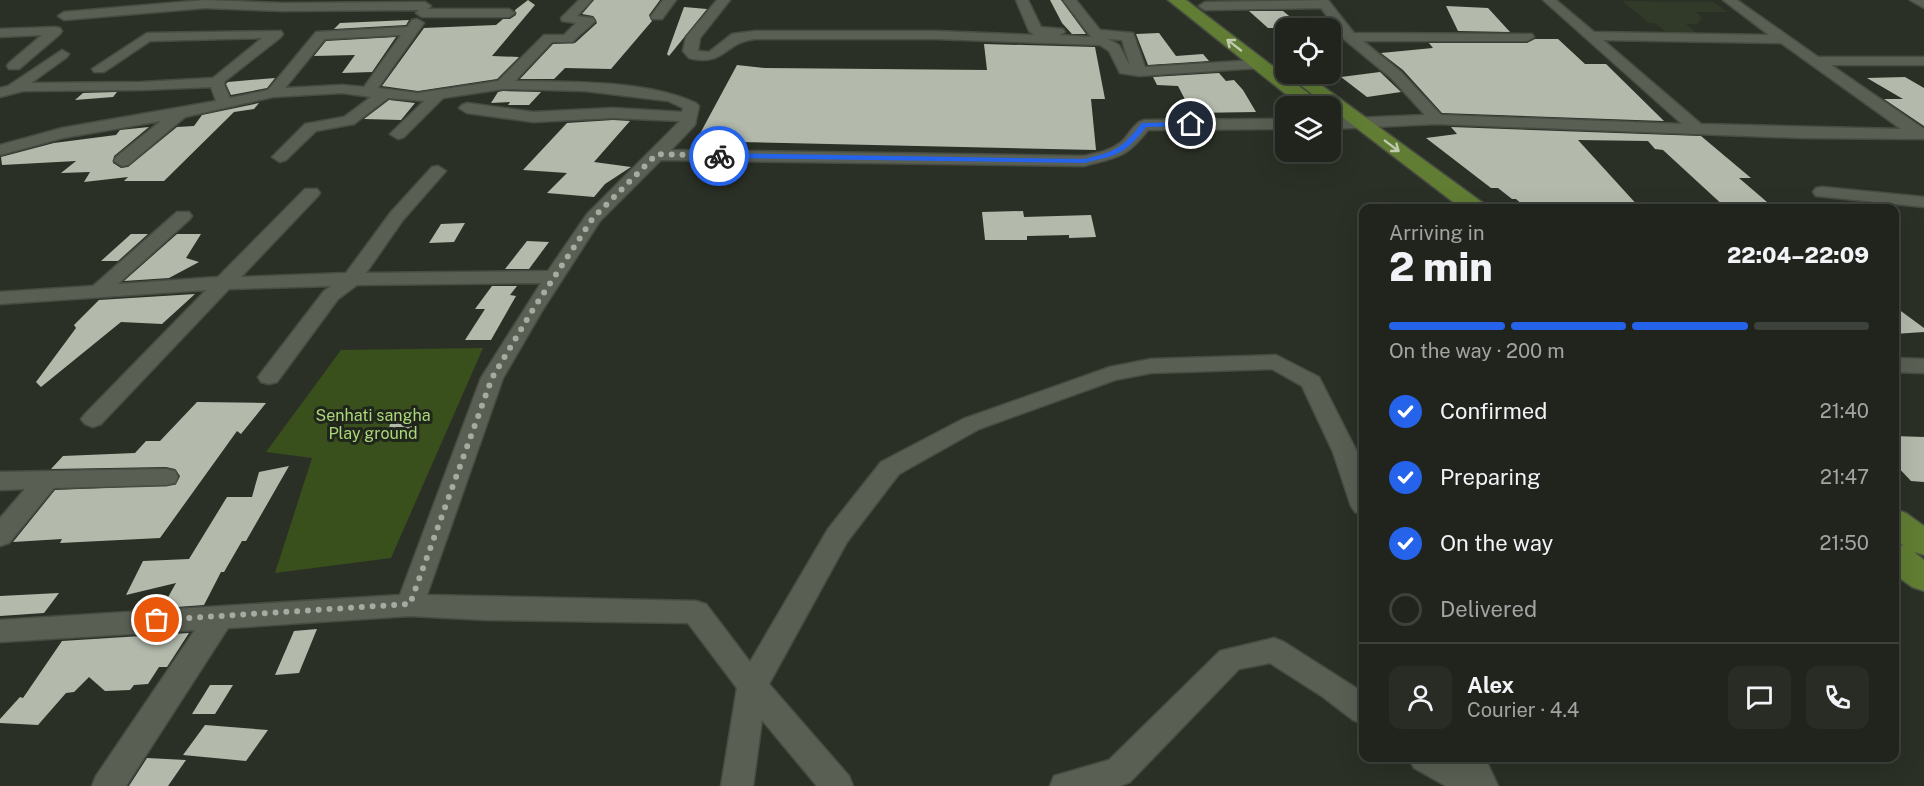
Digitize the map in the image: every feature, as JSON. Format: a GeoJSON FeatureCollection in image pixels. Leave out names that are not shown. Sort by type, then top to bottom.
{"type":"FeatureCollection","features":[{"type":"Feature","properties":{"kind":"main road"},"geometry":{"type":"LineString","coordinates":[[1176,0],[1300,96]]}},
{"type":"Feature","properties":{"kind":"main road"},"geometry":{"type":"LineString","coordinates":[[1201,3],[1275,59]]}},
{"type":"Feature","properties":{"kind":"main road"},"geometry":{"type":"LineString","coordinates":[[1308,84],[1470,204]]}},
{"type":"Feature","properties":{"kind":"main road"},"geometry":{"type":"LineString","coordinates":[[1341,129],[1439,204]]}},
{"type":"Feature","properties":{"kind":"main road"},"geometry":{"type":"LineString","coordinates":[[1899,525],[1924,543]]}},
{"type":"Feature","properties":{"kind":"main road"},"geometry":{"type":"LineString","coordinates":[[1899,559],[1924,578]]}},
{"type":"Feature","properties":{"kind":"street"},"geometry":{"type":"LineString","coordinates":[[554,27],[586,0]]}},
{"type":"Feature","properties":{"kind":"street"},"geometry":{"type":"LineString","coordinates":[[657,16],[670,0]]}},
{"type":"Feature","properties":{"kind":"street"},"geometry":{"type":"LineString","coordinates":[[724,0],[693,37],[690,51],[694,55],[715,54],[721,52],[730,40],[755,35],[934,35],[1079,39],[1111,43],[1125,70],[1139,72],[1258,64]]}},
{"type":"Feature","properties":{"kind":"street"},"geometry":{"type":"LineString","coordinates":[[1022,0],[1036,31],[1128,36],[1139,72]]}},
{"type":"Feature","properties":{"kind":"street"},"geometry":{"type":"LineString","coordinates":[[1069,0],[1096,34]]}},
{"type":"Feature","properties":{"kind":"street"},"geometry":{"type":"LineString","coordinates":[[1549,0],[1696,128]]}},
{"type":"Feature","properties":{"kind":"street"},"geometry":{"type":"LineString","coordinates":[[1728,0],[1922,135]]}},
{"type":"Feature","properties":{"kind":"street"},"geometry":{"type":"LineString","coordinates":[[1916,0],[1924,4]]}},
{"type":"Feature","properties":{"kind":"street"},"geometry":{"type":"LineString","coordinates":[[1201,3],[1323,2],[1350,37],[1396,75],[1437,118]]}},
{"type":"Feature","properties":{"kind":"street"},"geometry":{"type":"LineString","coordinates":[[64,16],[205,4],[283,7],[427,7],[509,13]]}},
{"type":"Feature","properties":{"kind":"street"},"geometry":{"type":"LineString","coordinates":[[280,157],[310,127],[352,120],[376,92],[427,7]]}},
{"type":"Feature","properties":{"kind":"street"},"geometry":{"type":"LineString","coordinates":[[504,85],[549,38],[568,39],[588,21],[567,18]]}},
{"type":"Feature","properties":{"kind":"street"},"geometry":{"type":"LineString","coordinates":[[0,33],[55,31],[14,66]]}},
{"type":"Feature","properties":{"kind":"street"},"geometry":{"type":"LineString","coordinates":[[273,93],[321,35],[412,31]]}},
{"type":"Feature","properties":{"kind":"street"},"geometry":{"type":"LineString","coordinates":[[15,87],[217,82],[276,34],[144,37],[99,69]]}},
{"type":"Feature","properties":{"kind":"street"},"geometry":{"type":"LineString","coordinates":[[1590,36],[1785,39]]}},
{"type":"Feature","properties":{"kind":"street"},"geometry":{"type":"LineString","coordinates":[[1350,37],[1527,37]]}},
{"type":"Feature","properties":{"kind":"street"},"geometry":{"type":"LineString","coordinates":[[0,93],[15,87],[62,54]]}},
{"type":"Feature","properties":{"kind":"street"},"geometry":{"type":"LineString","coordinates":[[1817,60],[1924,61]]}},
{"type":"Feature","properties":{"kind":"street"},"geometry":{"type":"LineString","coordinates":[[217,82],[225,102]]}},
{"type":"Feature","properties":{"kind":"street"},"geometry":{"type":"LineString","coordinates":[[0,150],[62,133],[273,93],[342,89],[399,96],[438,95],[504,85],[585,87],[671,97],[691,106],[687,125],[593,218],[492,378],[410,604]]}},
{"type":"Feature","properties":{"kind":"street"},"geometry":{"type":"LineString","coordinates":[[398,134],[438,95]]}},
{"type":"Feature","properties":{"kind":"street"},"geometry":{"type":"LineString","coordinates":[[467,108],[533,117],[614,113],[688,117]]}},
{"type":"Feature","properties":{"kind":"street"},"geometry":{"type":"LineString","coordinates":[[122,161],[180,112]]}},
{"type":"Feature","properties":{"kind":"street"},"geometry":{"type":"LineString","coordinates":[[1341,122],[1437,118],[1802,134],[1922,135]]}},
{"type":"Feature","properties":{"kind":"street"},"geometry":{"type":"LineString","coordinates":[[657,154],[1084,161],[1116,153],[1127,146],[1144,125],[1275,124]]}},
{"type":"Feature","properties":{"kind":"street"},"geometry":{"type":"LineString","coordinates":[[269,377],[331,295],[352,279],[397,216],[438,171]]}},
{"type":"Feature","properties":{"kind":"street"},"geometry":{"type":"LineString","coordinates":[[93,419],[311,192]]}},
{"type":"Feature","properties":{"kind":"street"},"geometry":{"type":"LineString","coordinates":[[1822,192],[1924,202]]}},
{"type":"Feature","properties":{"kind":"street"},"geometry":{"type":"LineString","coordinates":[[98,292],[183,216]]}},
{"type":"Feature","properties":{"kind":"street"},"geometry":{"type":"LineString","coordinates":[[0,298],[224,283],[554,277]]}},
{"type":"Feature","properties":{"kind":"street"},"geometry":{"type":"LineString","coordinates":[[737,786],[753,686],[837,536],[890,468],[971,424],[1110,374],[1151,366],[1276,362],[1311,382],[1345,452],[1359,492]]}},
{"type":"Feature","properties":{"kind":"street"},"geometry":{"type":"LineString","coordinates":[[1899,365],[1924,366]]}},
{"type":"Feature","properties":{"kind":"street"},"geometry":{"type":"LineString","coordinates":[[0,481],[166,477]]}},
{"type":"Feature","properties":{"kind":"street"},"geometry":{"type":"LineString","coordinates":[[0,536],[47,480]]}},
{"type":"Feature","properties":{"kind":"street"},"geometry":{"type":"LineString","coordinates":[[0,631],[410,604],[486,609],[696,612],[753,686],[837,786]]}},
{"type":"Feature","properties":{"kind":"street"},"geometry":{"type":"LineString","coordinates":[[108,786],[220,616]]}},
{"type":"Feature","properties":{"kind":"street"},"geometry":{"type":"LineString","coordinates":[[1066,786],[1119,772],[1230,660],[1274,650],[1334,688],[1359,707]]}},
{"type":"Feature","properties":{"kind":"street"},"geometry":{"type":"LineString","coordinates":[[1431,762],[1476,786]]}},
{"type":"Feature","properties":{"kind":"street"},"geometry":{"type":"LineString","coordinates":[[1470,762],[1482,786]]}},
{"type":"Feature","properties":{"kind":"shaded area"},"geometry":{"type":"Polygon","coordinates":[[[1622,1],[1713,2],[1728,12],[1696,12],[1702,18],[1697,24],[1686,24],[1697,34],[1668,33],[1654,23],[1649,23],[1622,1]]]}},
{"type":"Feature","properties":{"kind":"green space","name":"Senhati sangha Play ground"},"geometry":{"type":"Polygon","coordinates":[[[483,348],[391,558],[275,573],[312,458],[266,452],[341,350],[483,348]]]}},
{"type":"Feature","properties":{"kind":"building"},"geometry":{"type":"Polygon","coordinates":[[[528,0],[535,5],[492,56],[519,57],[497,79],[418,91],[382,86],[424,28],[496,25],[503,19],[510,19],[516,15],[515,10],[528,0]]]}},
{"type":"Feature","properties":{"kind":"building"},"geometry":{"type":"Polygon","coordinates":[[[594,0],[660,0],[649,15],[652,21],[611,69],[565,68],[554,79],[520,79],[553,44],[575,43],[597,23],[593,16],[582,14],[594,0]]]}},
{"type":"Feature","properties":{"kind":"building"},"geometry":{"type":"Polygon","coordinates":[[[1050,0],[1061,0],[1086,34],[1072,34],[1062,23],[1050,0]]]}},
{"type":"Feature","properties":{"kind":"building"},"geometry":{"type":"Polygon","coordinates":[[[1446,6],[1488,8],[1510,32],[1458,31],[1446,6]]]}},
{"type":"Feature","properties":{"kind":"building"},"geometry":{"type":"Polygon","coordinates":[[[684,7],[707,9],[669,56],[667,54],[684,7]]]}},
{"type":"Feature","properties":{"kind":"building"},"geometry":{"type":"Polygon","coordinates":[[[1249,11],[1283,11],[1292,18],[1275,18],[1275,28],[1268,28],[1249,11]]]}},
{"type":"Feature","properties":{"kind":"building"},"geometry":{"type":"Polygon","coordinates":[[[409,20],[406,25],[334,29],[340,23],[409,20]]]}},
{"type":"Feature","properties":{"kind":"building"},"geometry":{"type":"Polygon","coordinates":[[[1159,33],[1176,56],[1203,54],[1209,61],[1148,65],[1136,34],[1159,33]]]}},
{"type":"Feature","properties":{"kind":"building"},"geometry":{"type":"Polygon","coordinates":[[[396,37],[372,72],[342,73],[355,55],[314,56],[326,41],[396,37]]]}},
{"type":"Feature","properties":{"kind":"building"},"geometry":{"type":"Polygon","coordinates":[[[1535,39],[1558,39],[1585,64],[1606,64],[1664,121],[1442,113],[1403,70],[1381,53],[1433,48],[1429,43],[1527,43],[1535,39]]]}},
{"type":"Feature","properties":{"kind":"building"},"geometry":{"type":"Polygon","coordinates":[[[984,44],[1095,47],[1105,99],[1091,99],[1096,150],[696,141],[737,65],[765,68],[987,70],[984,44]]]}},
{"type":"Feature","properties":{"kind":"building"},"geometry":{"type":"Polygon","coordinates":[[[1380,72],[1401,92],[1367,97],[1341,77],[1380,72]]]}},
{"type":"Feature","properties":{"kind":"building"},"geometry":{"type":"Polygon","coordinates":[[[1219,73],[1226,81],[1234,80],[1256,112],[1192,113],[1178,86],[1157,85],[1153,77],[1219,73]]]}},
{"type":"Feature","properties":{"kind":"building"},"geometry":{"type":"Polygon","coordinates":[[[1905,77],[1924,88],[1924,126],[1884,99],[1903,99],[1867,78],[1905,77]]]}},
{"type":"Feature","properties":{"kind":"building"},"geometry":{"type":"Polygon","coordinates":[[[275,78],[267,88],[231,95],[226,84],[228,82],[275,78]]]}},
{"type":"Feature","properties":{"kind":"building"},"geometry":{"type":"Polygon","coordinates":[[[117,92],[113,97],[75,100],[83,93],[117,92]]]}},
{"type":"Feature","properties":{"kind":"building"},"geometry":{"type":"Polygon","coordinates":[[[498,92],[541,92],[529,105],[508,105],[510,102],[491,103],[498,92]]]}},
{"type":"Feature","properties":{"kind":"building"},"geometry":{"type":"Polygon","coordinates":[[[389,100],[415,103],[401,120],[364,119],[389,100]]]}},
{"type":"Feature","properties":{"kind":"building"},"geometry":{"type":"Polygon","coordinates":[[[259,103],[254,109],[234,112],[164,181],[124,181],[128,177],[84,182],[90,172],[61,173],[76,161],[2,165],[1,157],[54,143],[116,135],[120,130],[149,127],[114,156],[113,163],[121,168],[128,167],[177,127],[194,126],[202,115],[259,103]]]}},
{"type":"Feature","properties":{"kind":"building"},"geometry":{"type":"Polygon","coordinates":[[[630,121],[594,162],[631,167],[605,184],[594,197],[547,193],[567,173],[523,170],[567,123],[630,121]]]}},
{"type":"Feature","properties":{"kind":"building"},"geometry":{"type":"Polygon","coordinates":[[[1451,127],[1701,136],[1751,178],[1739,178],[1769,204],[1722,204],[1663,150],[1655,149],[1648,141],[1578,140],[1636,204],[1522,204],[1498,188],[1491,188],[1426,138],[1457,134],[1451,127]]]}},
{"type":"Feature","properties":{"kind":"building"},"geometry":{"type":"Polygon","coordinates":[[[1023,211],[1024,217],[1091,215],[1096,237],[1027,236],[1027,240],[985,240],[982,212],[1023,211]]]}},
{"type":"Feature","properties":{"kind":"building"},"geometry":{"type":"Polygon","coordinates":[[[465,223],[454,242],[429,243],[441,224],[465,223]]]}},
{"type":"Feature","properties":{"kind":"building"},"geometry":{"type":"Polygon","coordinates":[[[131,234],[148,234],[118,261],[101,261],[131,234]]]}},
{"type":"Feature","properties":{"kind":"building"},"geometry":{"type":"Polygon","coordinates":[[[177,234],[201,234],[186,258],[199,262],[169,278],[124,281],[177,234]]]}},
{"type":"Feature","properties":{"kind":"building"},"geometry":{"type":"Polygon","coordinates":[[[527,241],[549,242],[529,269],[505,269],[527,241]]]}},
{"type":"Feature","properties":{"kind":"building"},"geometry":{"type":"Polygon","coordinates":[[[492,286],[517,286],[510,295],[516,296],[491,340],[465,340],[485,309],[475,309],[492,286]]]}},
{"type":"Feature","properties":{"kind":"building"},"geometry":{"type":"Polygon","coordinates":[[[195,294],[162,324],[121,322],[41,387],[36,382],[76,328],[74,325],[99,300],[195,294]]]}},
{"type":"Feature","properties":{"kind":"building"},"geometry":{"type":"Polygon","coordinates":[[[1899,310],[1924,328],[1924,332],[1899,334],[1899,310]]]}},
{"type":"Feature","properties":{"kind":"building"},"geometry":{"type":"Polygon","coordinates":[[[197,402],[266,403],[241,434],[237,431],[160,538],[60,543],[62,539],[13,542],[55,490],[175,485],[180,476],[175,469],[166,467],[51,469],[63,456],[135,453],[146,441],[160,441],[197,402]]]}},
{"type":"Feature","properties":{"kind":"building"},"geometry":{"type":"Polygon","coordinates":[[[416,413],[412,432],[387,436],[392,416],[416,413]]]}},
{"type":"Feature","properties":{"kind":"building"},"geometry":{"type":"Polygon","coordinates":[[[1899,436],[1924,437],[1924,482],[1911,481],[1899,468],[1899,436]]]}},
{"type":"Feature","properties":{"kind":"building"},"geometry":{"type":"Polygon","coordinates":[[[289,466],[246,541],[242,541],[224,572],[221,572],[204,605],[162,608],[176,583],[126,595],[143,561],[189,559],[227,497],[252,497],[259,472],[289,466]]]}},
{"type":"Feature","properties":{"kind":"building"},"geometry":{"type":"Polygon","coordinates":[[[59,593],[44,613],[0,616],[0,596],[59,593]]]}},
{"type":"Feature","properties":{"kind":"building"},"geometry":{"type":"Polygon","coordinates":[[[317,629],[299,673],[275,675],[294,631],[317,629]]]}},
{"type":"Feature","properties":{"kind":"building"},"geometry":{"type":"Polygon","coordinates":[[[189,633],[167,667],[159,667],[148,684],[134,685],[130,690],[105,691],[89,677],[74,692],[66,693],[38,725],[0,723],[0,719],[20,697],[23,698],[62,641],[189,633]]]}},
{"type":"Feature","properties":{"kind":"building"},"geometry":{"type":"Polygon","coordinates":[[[210,685],[233,685],[215,714],[192,714],[210,685]]]}},
{"type":"Feature","properties":{"kind":"building"},"geometry":{"type":"Polygon","coordinates":[[[205,725],[268,730],[246,761],[183,755],[205,725]]]}},
{"type":"Feature","properties":{"kind":"building"},"geometry":{"type":"Polygon","coordinates":[[[147,758],[186,760],[168,786],[129,786],[147,758]]]}},
{"type":"Feature","properties":{"kind":"way so far"},"geometry":{"type":"LineString","coordinates":[[157,620],[410,604],[492,378],[532,311],[593,218],[657,154],[719,156]]}},
{"type":"Feature","properties":{"kind":"route"},"geometry":{"type":"LineString","coordinates":[[719,156],[1084,161],[1116,153],[1127,146],[1144,125],[1191,124]]}}]}
